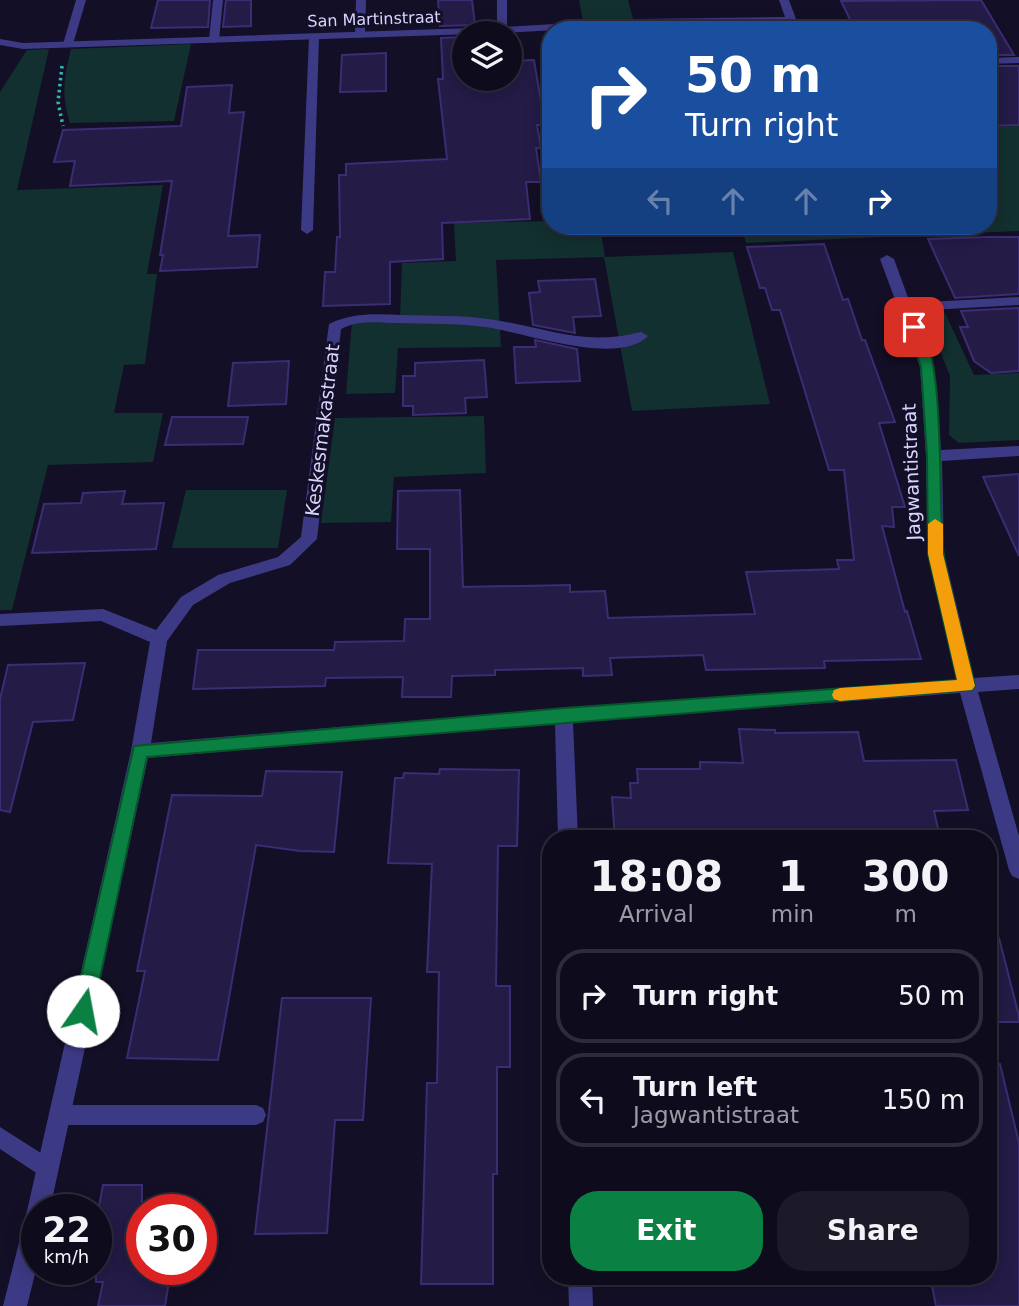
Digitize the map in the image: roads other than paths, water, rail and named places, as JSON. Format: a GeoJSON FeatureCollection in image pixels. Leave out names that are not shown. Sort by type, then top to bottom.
{"type":"FeatureCollection","features":[{"type":"Feature","properties":{"kind":"street"},"geometry":{"type":"LineString","coordinates":[[784,0],[792,21]]}},
{"type":"Feature","properties":{"kind":"street","name":"San Martinstraat"},"geometry":{"type":"LineString","coordinates":[[522,29],[542,29]]}},
{"type":"Feature","properties":{"kind":"street","name":"San Martinstraat"},"geometry":{"type":"LineString","coordinates":[[0,42],[23,46],[452,32]]}},
{"type":"Feature","properties":{"kind":"street"},"geometry":{"type":"LineString","coordinates":[[997,61],[1019,60]]}},
{"type":"Feature","properties":{"kind":"street","name":"Jagwantistraat"},"geometry":{"type":"LineString","coordinates":[[887,259],[927,367],[934,456],[936,554],[967,686],[1019,870]]}},
{"type":"Feature","properties":{"kind":"street"},"geometry":{"type":"LineString","coordinates":[[907,307],[1019,301]]}},
{"type":"Feature","properties":{"kind":"street","name":"Keskesmakastraat"},"geometry":{"type":"LineString","coordinates":[[42,1194],[139,751],[159,639],[187,601],[224,579],[284,561],[309,539],[334,327],[357,318],[487,323],[603,345],[629,343],[640,336]]}},
{"type":"Feature","properties":{"kind":"street"},"geometry":{"type":"LineString","coordinates":[[934,456],[1019,451]]}},
{"type":"Feature","properties":{"kind":"street"},"geometry":{"type":"LineString","coordinates":[[0,620],[103,615],[159,639]]}},
{"type":"Feature","properties":{"kind":"street"},"geometry":{"type":"LineString","coordinates":[[139,751],[564,715],[1019,682]]}},
{"type":"Feature","properties":{"kind":"street"},"geometry":{"type":"LineString","coordinates":[[564,715],[568,830]]}},
{"type":"Feature","properties":{"kind":"street"},"geometry":{"type":"LineString","coordinates":[[15,1306],[21,1281]]}},
{"type":"Feature","properties":{"kind":"street"},"geometry":{"type":"LineString","coordinates":[[580,1285],[580,1306]]}},
{"type":"Feature","properties":{"kind":"lane"},"geometry":{"type":"LineString","coordinates":[[68,44],[81,0]]}},
{"type":"Feature","properties":{"kind":"lane"},"geometry":{"type":"LineString","coordinates":[[214,40],[218,0]]}},
{"type":"Feature","properties":{"kind":"lane"},"geometry":{"type":"LineString","coordinates":[[360,35],[361,0]]}},
{"type":"Feature","properties":{"kind":"lane"},"geometry":{"type":"LineString","coordinates":[[502,0],[502,21]]}},
{"type":"Feature","properties":{"kind":"lane"},"geometry":{"type":"LineString","coordinates":[[307,230],[314,37]]}},
{"type":"Feature","properties":{"kind":"lane"},"geometry":{"type":"LineString","coordinates":[[60,1115],[256,1115]]}},
{"type":"Feature","properties":{"kind":"lane"},"geometry":{"type":"LineString","coordinates":[[0,1137],[48,1170]]}}]}
